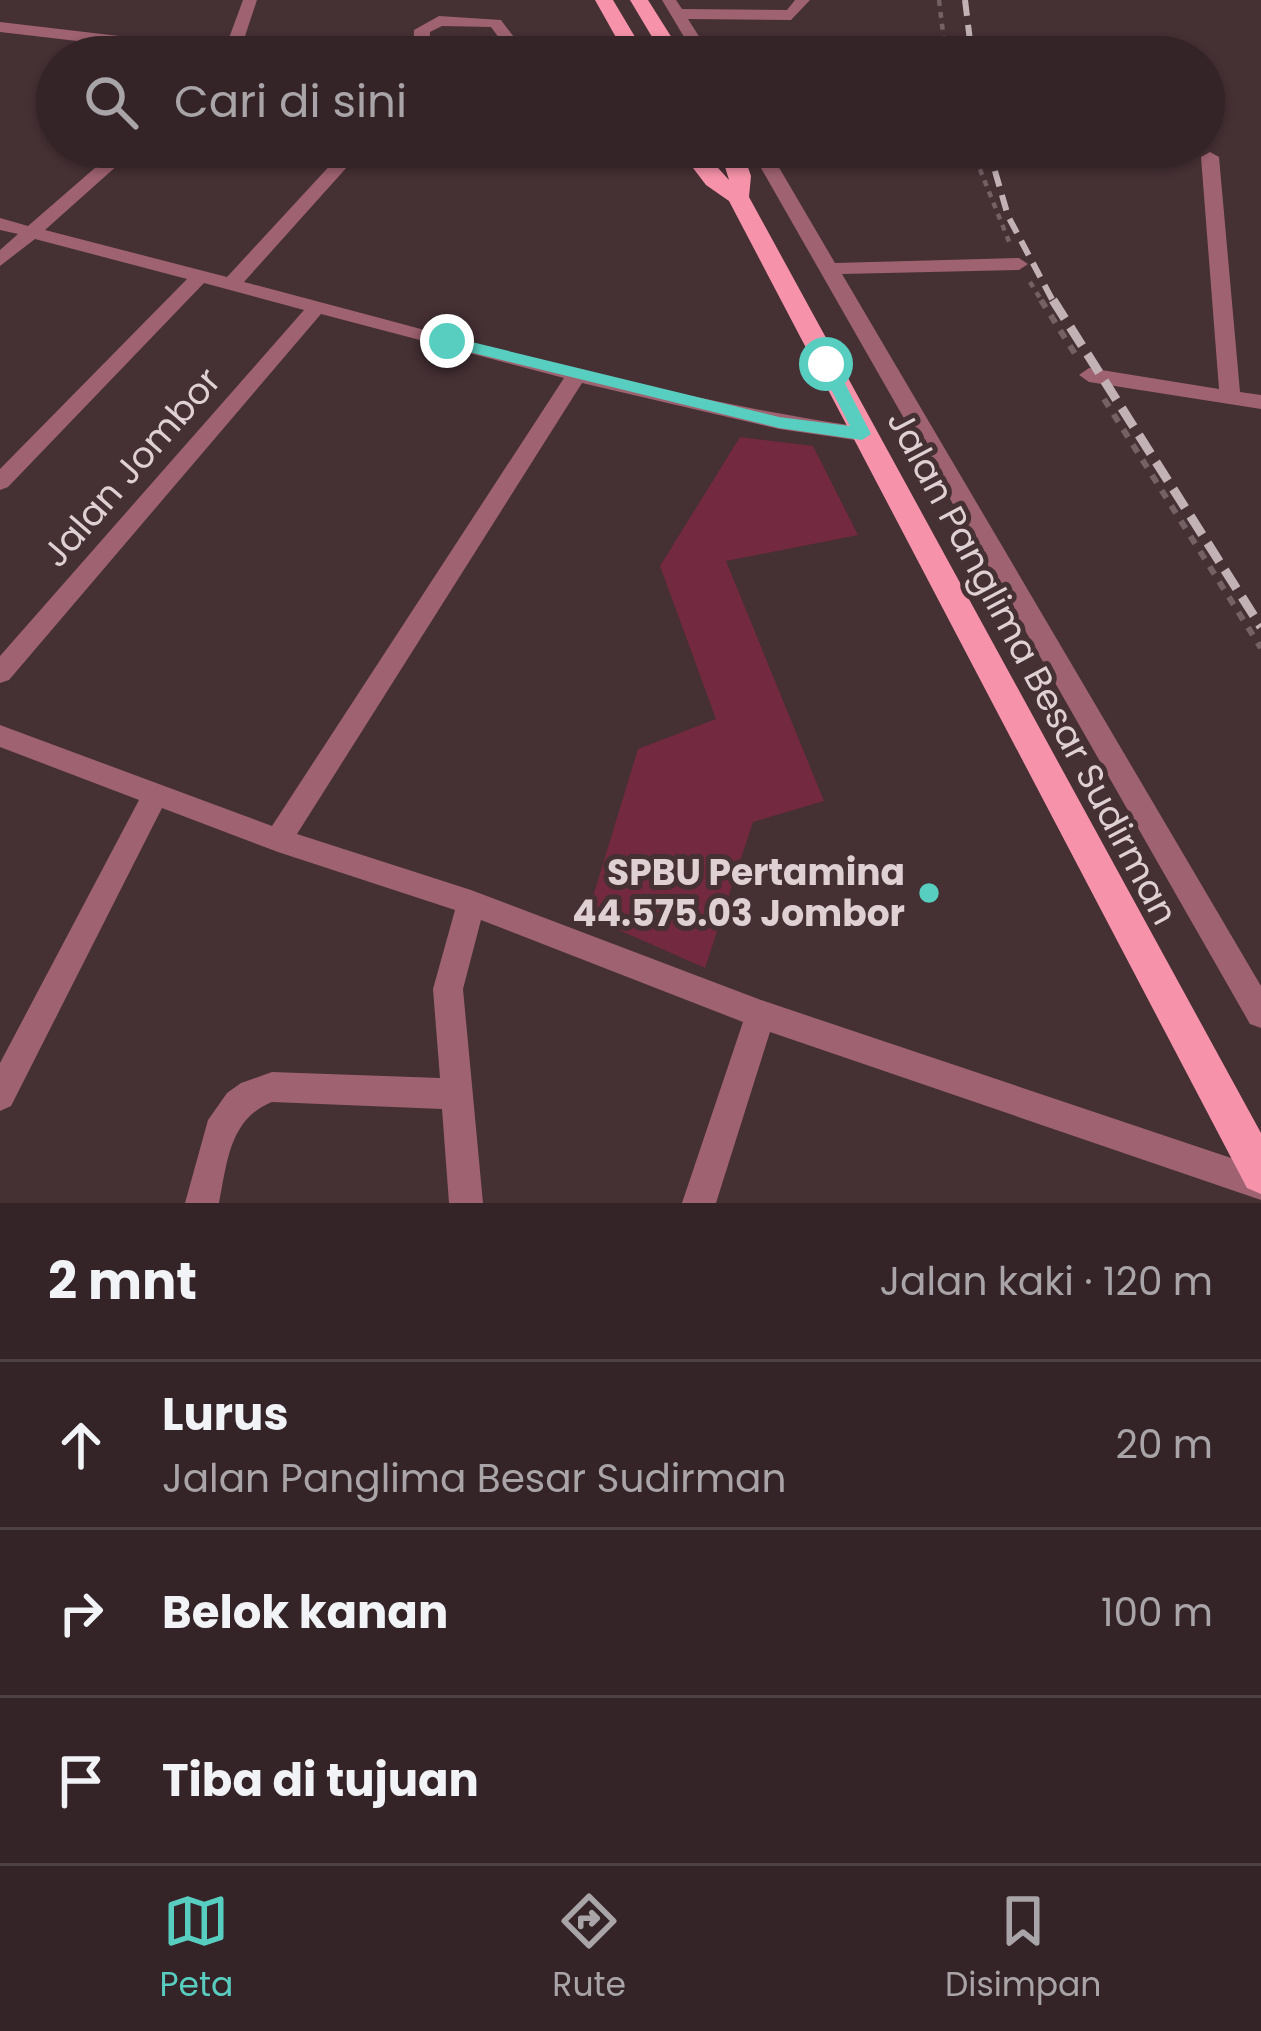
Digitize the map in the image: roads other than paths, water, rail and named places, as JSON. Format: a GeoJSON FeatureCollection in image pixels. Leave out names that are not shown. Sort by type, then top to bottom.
{"type":"FeatureCollection","features":[{"type":"Feature","properties":{"kind":"main road"},"geometry":{"type":"LineString","coordinates":[[604,0],[625,36]]}},
{"type":"Feature","properties":{"kind":"main road"},"geometry":{"type":"LineString","coordinates":[[639,0],[661,36]]}},
{"type":"Feature","properties":{"kind":"main road"},"geometry":{"type":"LineString","coordinates":[[705,168],[738,197],[737,168]]}},
{"type":"Feature","properties":{"kind":"main road","name":"Jalan Panglima Besar Sudirman"},"geometry":{"type":"LineString","coordinates":[[738,197],[1261,1174]]}},
{"type":"Feature","properties":{"kind":"street"},"geometry":{"type":"LineString","coordinates":[[238,36],[250,0]]}},
{"type":"Feature","properties":{"kind":"street"},"geometry":{"type":"LineString","coordinates":[[674,7],[778,16],[797,13],[803,0]]}},
{"type":"Feature","properties":{"kind":"street"},"geometry":{"type":"LineString","coordinates":[[674,7],[691,36]]}},
{"type":"Feature","properties":{"kind":"street"},"geometry":{"type":"LineString","coordinates":[[422,36],[422,30],[439,21],[496,23],[505,36]]}},
{"type":"Feature","properties":{"kind":"street"},"geometry":{"type":"LineString","coordinates":[[0,27],[72,36]]}},
{"type":"Feature","properties":{"kind":"street"},"geometry":{"type":"LineString","coordinates":[[0,260],[105,168]]}},
{"type":"Feature","properties":{"kind":"street"},"geometry":{"type":"LineString","coordinates":[[230,285],[337,168]]}},
{"type":"Feature","properties":{"kind":"street"},"geometry":{"type":"LineString","coordinates":[[770,168],[1261,1014]]}},
{"type":"Feature","properties":{"kind":"street"},"geometry":{"type":"LineString","coordinates":[[1211,168],[1230,397]]}},
{"type":"Feature","properties":{"kind":"street"},"geometry":{"type":"LineString","coordinates":[[0,224],[577,375],[779,422],[862,434]]}},
{"type":"Feature","properties":{"kind":"street"},"geometry":{"type":"LineString","coordinates":[[830,269],[1019,264]]}},
{"type":"Feature","properties":{"kind":"street"},"geometry":{"type":"LineString","coordinates":[[0,482],[200,277]]}},
{"type":"Feature","properties":{"kind":"street","name":"Jalan Jombor"},"geometry":{"type":"LineString","coordinates":[[0,673],[317,308]]}},
{"type":"Feature","properties":{"kind":"street"},"geometry":{"type":"LineString","coordinates":[[278,840],[577,375]]}},
{"type":"Feature","properties":{"kind":"street"},"geometry":{"type":"LineString","coordinates":[[1089,375],[1261,402]]}},
{"type":"Feature","properties":{"kind":"street"},"geometry":{"type":"LineString","coordinates":[[0,736],[278,840],[471,903],[760,1014],[1261,1184]]}},
{"type":"Feature","properties":{"kind":"street"},"geometry":{"type":"LineString","coordinates":[[0,1095],[156,794]]}},
{"type":"Feature","properties":{"kind":"street"},"geometry":{"type":"LineString","coordinates":[[466,1203],[448,989],[471,903]]}},
{"type":"Feature","properties":{"kind":"street"},"geometry":{"type":"LineString","coordinates":[[699,1203],[760,1014]]}},
{"type":"Feature","properties":{"kind":"street"},"geometry":{"type":"LineString","coordinates":[[202,1203],[219,1133],[230,1107],[246,1094],[272,1087],[456,1094]]}},
{"type":"Feature","properties":{"kind":"railway"},"geometry":{"type":"LineString","coordinates":[[965,0],[969,36]]}},
{"type":"Feature","properties":{"kind":"railway"},"geometry":{"type":"LineString","coordinates":[[994,168],[1008,216],[1054,303]]}},
{"type":"Feature","properties":{"kind":"railway"},"geometry":{"type":"LineString","coordinates":[[1053,300],[1261,627]]}},
{"type":"Feature","properties":{"kind":"place","name":"SPBU Pertamina 44.575.03 Jombor"},"geometry":{"type":"Point","coordinates":[929,893]}}]}
